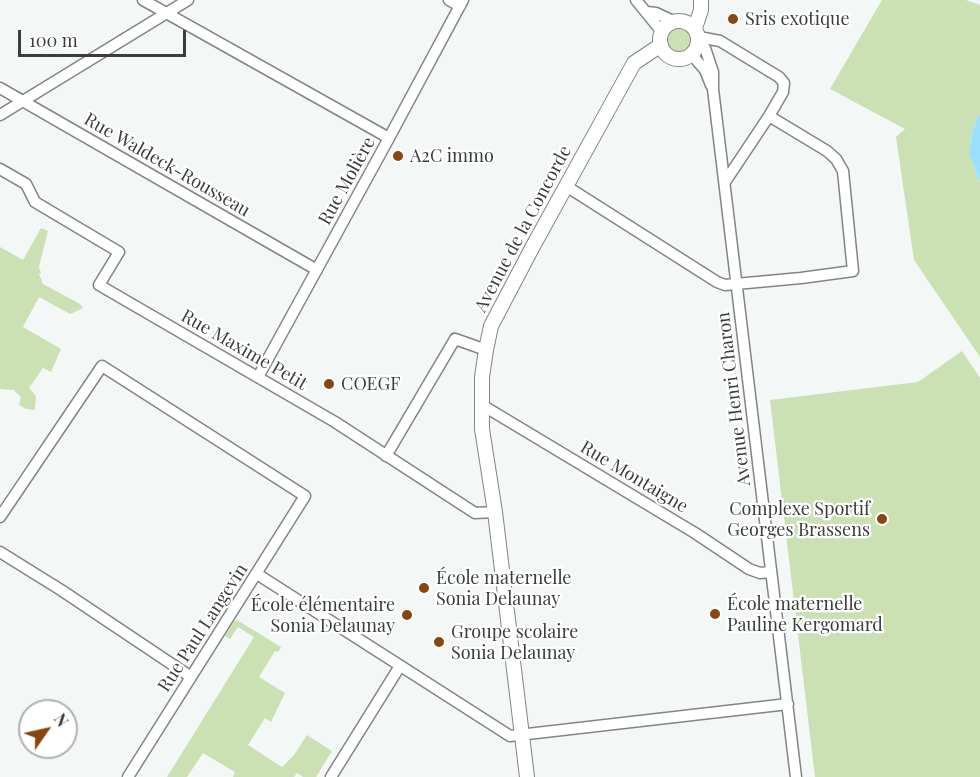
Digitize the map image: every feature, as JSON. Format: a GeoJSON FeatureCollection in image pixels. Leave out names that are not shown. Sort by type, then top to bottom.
{"type":"FeatureCollection","features":[{"type":"Feature","properties":{"kind":"street"},"geometry":{"type":"LineString","coordinates":[[143,0],[389,138]]}},
{"type":"Feature","properties":{"kind":"street"},"geometry":{"type":"LineString","coordinates":[[0,115],[188,0]]}},
{"type":"Feature","properties":{"kind":"street"},"geometry":{"type":"LineString","coordinates":[[449,0],[461,3]]}},
{"type":"Feature","properties":{"kind":"street"},"geometry":{"type":"LineString","coordinates":[[636,0],[647,12],[666,54],[676,59],[687,58],[697,49],[700,0]]}},
{"type":"Feature","properties":{"kind":"street","name":"Rue Molière"},"geometry":{"type":"LineString","coordinates":[[258,377],[461,3]]}},
{"type":"Feature","properties":{"kind":"street"},"geometry":{"type":"LineString","coordinates":[[647,12],[674,21],[686,21],[698,36],[720,41],[779,77],[784,83],[783,92],[769,116],[725,182]]}},
{"type":"Feature","properties":{"kind":"street"},"geometry":{"type":"LineString","coordinates":[[661,39],[664,27],[674,21]]}},
{"type":"Feature","properties":{"kind":"street","name":"Avenue Henri Charon"},"geometry":{"type":"LineString","coordinates":[[698,36],[712,65],[713,89],[796,777]]}},
{"type":"Feature","properties":{"kind":"street","name":"Avenue de la Concorde"},"geometry":{"type":"LineString","coordinates":[[527,777],[495,512],[482,429],[482,377],[486,350],[491,326],[634,63],[661,39]]}},
{"type":"Feature","properties":{"kind":"street","name":"Avenue Henri Charon"},"geometry":{"type":"LineString","coordinates":[[692,55],[705,70],[713,89]]}},
{"type":"Feature","properties":{"kind":"street","name":"Rue Waldeck-Rousseau"},"geometry":{"type":"LineString","coordinates":[[0,88],[317,270]]}},
{"type":"Feature","properties":{"kind":"street"},"geometry":{"type":"LineString","coordinates":[[566,186],[725,285],[801,279],[853,271],[843,171],[836,159],[827,151],[769,116]]}},
{"type":"Feature","properties":{"kind":"street","name":"Rue Maxime Petit"},"geometry":{"type":"LineString","coordinates":[[0,169],[26,184],[35,202],[119,252],[99,285],[331,420],[474,513],[495,512]]}},
{"type":"Feature","properties":{"kind":"street"},"geometry":{"type":"LineString","coordinates":[[386,456],[455,339],[486,350]]}},
{"type":"Feature","properties":{"kind":"street","name":"Rue Paul Langevin"},"geometry":{"type":"LineString","coordinates":[[0,517],[102,366],[305,496],[128,777]]}},
{"type":"Feature","properties":{"kind":"street","name":"Rue Montaigne"},"geometry":{"type":"LineString","coordinates":[[482,405],[695,533],[749,569],[760,573],[771,572]]}},
{"type":"Feature","properties":{"kind":"street"},"geometry":{"type":"LineString","coordinates":[[0,552],[191,677]]}},
{"type":"Feature","properties":{"kind":"street"},"geometry":{"type":"LineString","coordinates":[[257,574],[510,736],[788,704]]}},
{"type":"Feature","properties":{"kind":"street"},"geometry":{"type":"LineString","coordinates":[[331,777],[400,666]]}},
{"type":"Feature","properties":{"kind":"green space"},"geometry":{"type":"Polygon","coordinates":[[[882,0],[966,0],[980,5],[980,112],[972,132],[969,153],[980,182],[980,357],[914,260],[896,137],[905,129],[830,89],[882,0]]]}},
{"type":"Feature","properties":{"kind":"green space"},"geometry":{"type":"Polygon","coordinates":[[[679,29],[687,32],[690,40],[687,48],[679,51],[671,48],[668,40],[671,32],[679,29]]]}},
{"type":"Feature","properties":{"kind":"green space"},"geometry":{"type":"Polygon","coordinates":[[[41,228],[48,231],[39,267],[43,284],[80,304],[83,308],[70,314],[39,297],[23,327],[61,349],[51,372],[43,368],[29,388],[36,396],[35,410],[19,405],[21,397],[14,390],[0,389],[0,247],[23,260],[41,228]]]}},
{"type":"Feature","properties":{"kind":"green space","name":"Complexe Sportif Georges Brassens"},"geometry":{"type":"Polygon","coordinates":[[[962,351],[980,378],[980,777],[815,777],[770,400],[918,382],[962,351]]]}},
{"type":"Feature","properties":{"kind":"green space"},"geometry":{"type":"Polygon","coordinates":[[[237,620],[281,647],[278,652],[275,651],[259,677],[285,693],[271,722],[265,718],[248,745],[282,767],[294,755],[307,735],[332,751],[316,777],[303,777],[297,773],[294,777],[233,777],[235,772],[203,753],[187,777],[167,777],[254,637],[238,627],[230,639],[225,636],[237,620]]]}},
{"type":"Feature","properties":{"kind":"water"},"geometry":{"type":"Polygon","coordinates":[[[980,112],[980,182],[969,153],[972,132],[980,112]]]}},
{"type":"Feature","properties":{"kind":"place","name":"Sris exotique"},"geometry":{"type":"Point","coordinates":[733,19]}},
{"type":"Feature","properties":{"kind":"place","name":"A2C immo"},"geometry":{"type":"Point","coordinates":[398,156]}},
{"type":"Feature","properties":{"kind":"place","name":"COEGF"},"geometry":{"type":"Point","coordinates":[329,384]}},
{"type":"Feature","properties":{"kind":"place","name":"Complexe Sportif Georges Brassens"},"geometry":{"type":"Point","coordinates":[882,519]}},
{"type":"Feature","properties":{"kind":"place","name":"École maternelle Sonia Delaunay"},"geometry":{"type":"Point","coordinates":[424,588]}},
{"type":"Feature","properties":{"kind":"place","name":"École maternelle Pauline Kergomard"},"geometry":{"type":"Point","coordinates":[715,614]}},
{"type":"Feature","properties":{"kind":"place","name":"École élémentaire Sonia Delaunay"},"geometry":{"type":"Point","coordinates":[407,615]}},
{"type":"Feature","properties":{"kind":"place","name":"Groupe scolaire Sonia Delaunay"},"geometry":{"type":"Point","coordinates":[439,642]}}]}
